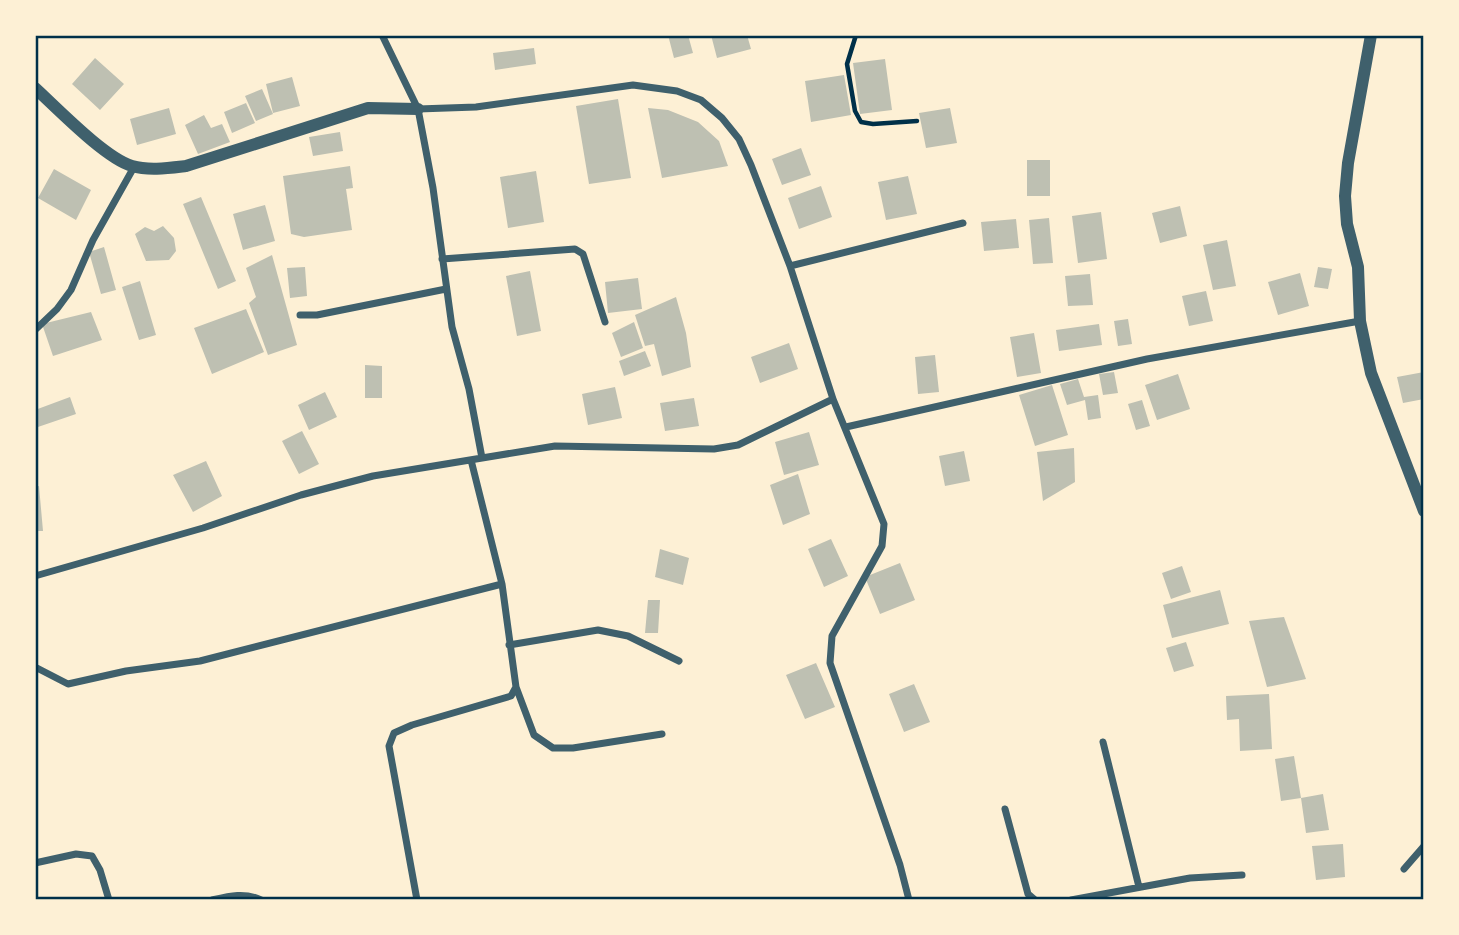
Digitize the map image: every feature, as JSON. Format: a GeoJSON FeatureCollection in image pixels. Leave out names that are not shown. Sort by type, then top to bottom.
{"type":"FeatureCollection","features":[{"type":"Feature","properties":{"kind":"street"},"geometry":{"type":"LineString","coordinates":[[383,35],[418,109],[433,188],[446,289],[482,458]]}},
{"type":"Feature","properties":{"kind":"street"},"geometry":{"type":"LineString","coordinates":[[1371,35],[1348,163],[1345,196],[1347,224],[1358,267],[1360,321],[1371,373],[1424,511]]}},
{"type":"Feature","properties":{"kind":"street"},"geometry":{"type":"LineString","coordinates":[[35,88],[115,159],[134,167],[160,169],[186,166],[369,108],[476,107],[633,85],[677,91],[701,100],[722,118],[738,139],[790,266],[833,399],[884,524],[882,546],[832,636],[830,663],[900,865],[909,900]]}},
{"type":"Feature","properties":{"kind":"street"},"geometry":{"type":"LineString","coordinates":[[35,330],[57,309],[71,290],[93,240],[134,167]]}},
{"type":"Feature","properties":{"kind":"street"},"geometry":{"type":"LineString","coordinates":[[790,266],[963,223]]}},
{"type":"Feature","properties":{"kind":"street"},"geometry":{"type":"LineString","coordinates":[[442,259],[575,249],[583,254],[605,322]]}},
{"type":"Feature","properties":{"kind":"street"},"geometry":{"type":"LineString","coordinates":[[300,315],[317,315],[446,289]]}},
{"type":"Feature","properties":{"kind":"street"},"geometry":{"type":"LineString","coordinates":[[846,427],[1147,359],[1360,321]]}},
{"type":"Feature","properties":{"kind":"street"},"geometry":{"type":"LineString","coordinates":[[35,576],[203,528],[300,495],[373,476],[555,446],[714,449],[738,445],[833,399]]}},
{"type":"Feature","properties":{"kind":"street"},"geometry":{"type":"LineString","coordinates":[[471,460],[502,584],[516,687],[534,735],[553,748],[573,748],[662,734]]}},
{"type":"Feature","properties":{"kind":"street"},"geometry":{"type":"LineString","coordinates":[[35,667],[68,684],[126,671],[200,661],[502,584]]}},
{"type":"Feature","properties":{"kind":"street"},"geometry":{"type":"LineString","coordinates":[[509,645],[598,630],[628,636],[679,661]]}},
{"type":"Feature","properties":{"kind":"street"},"geometry":{"type":"LineString","coordinates":[[417,900],[389,746],[394,733],[412,725],[511,696],[516,687]]}},
{"type":"Feature","properties":{"kind":"street"},"geometry":{"type":"LineString","coordinates":[[1104,742],[1139,887]]}},
{"type":"Feature","properties":{"kind":"street"},"geometry":{"type":"LineString","coordinates":[[1006,810],[1028,894],[1035,900]]}},
{"type":"Feature","properties":{"kind":"street"},"geometry":{"type":"LineString","coordinates":[[1404,869],[1424,846]]}},
{"type":"Feature","properties":{"kind":"street"},"geometry":{"type":"LineString","coordinates":[[35,863],[76,854],[92,856],[100,870],[109,900]]}},
{"type":"Feature","properties":{"kind":"street"},"geometry":{"type":"LineString","coordinates":[[1075,900],[1190,878],[1242,875]]}},
{"type":"Feature","properties":{"kind":"street"},"geometry":{"type":"LineString","coordinates":[[212,900],[232,895],[252,895],[261,900]]}},
{"type":"Feature","properties":{"kind":"path"},"geometry":{"type":"LineString","coordinates":[[856,35],[847,64],[855,111],[861,122],[873,124],[917,121]]}},
{"type":"Feature","properties":{"kind":"building"},"geometry":{"type":"Polygon","coordinates":[[[668,35],[688,35],[693,53],[674,58],[668,35]]]}},
{"type":"Feature","properties":{"kind":"building"},"geometry":{"type":"Polygon","coordinates":[[[711,35],[747,35],[751,49],[717,58],[711,35]]]}},
{"type":"Feature","properties":{"kind":"building"},"geometry":{"type":"Polygon","coordinates":[[[534,48],[536,64],[495,70],[493,53],[534,48]]]}},
{"type":"Feature","properties":{"kind":"building"},"geometry":{"type":"Polygon","coordinates":[[[95,58],[124,84],[100,110],[72,84],[95,58]]]}},
{"type":"Feature","properties":{"kind":"building"},"geometry":{"type":"Polygon","coordinates":[[[885,59],[892,110],[860,114],[853,63],[885,59]]]}},
{"type":"Feature","properties":{"kind":"building"},"geometry":{"type":"Polygon","coordinates":[[[844,75],[851,115],[811,122],[805,81],[844,75]]]}},
{"type":"Feature","properties":{"kind":"building"},"geometry":{"type":"Polygon","coordinates":[[[292,77],[300,106],[273,113],[266,84],[292,77]]]}},
{"type":"Feature","properties":{"kind":"building"},"geometry":{"type":"Polygon","coordinates":[[[262,89],[273,114],[256,121],[245,96],[262,89]]]}},
{"type":"Feature","properties":{"kind":"building"},"geometry":{"type":"Polygon","coordinates":[[[618,99],[631,178],[589,184],[576,106],[618,99]]]}},
{"type":"Feature","properties":{"kind":"building"},"geometry":{"type":"Polygon","coordinates":[[[246,103],[255,123],[232,133],[224,112],[246,103]]]}},
{"type":"Feature","properties":{"kind":"building"},"geometry":{"type":"Polygon","coordinates":[[[169,108],[176,134],[137,145],[130,119],[169,108]]]}},
{"type":"Feature","properties":{"kind":"building"},"geometry":{"type":"Polygon","coordinates":[[[648,108],[668,110],[698,122],[719,141],[728,166],[662,178],[648,108]]]}},
{"type":"Feature","properties":{"kind":"building"},"geometry":{"type":"Polygon","coordinates":[[[950,108],[957,143],[926,148],[919,113],[950,108]]]}},
{"type":"Feature","properties":{"kind":"building"},"geometry":{"type":"Polygon","coordinates":[[[204,115],[211,128],[222,124],[230,142],[198,154],[185,125],[204,115]]]}},
{"type":"Feature","properties":{"kind":"building"},"geometry":{"type":"Polygon","coordinates":[[[340,132],[343,151],[313,156],[309,137],[340,132]]]}},
{"type":"Feature","properties":{"kind":"building"},"geometry":{"type":"Polygon","coordinates":[[[801,148],[811,175],[782,185],[772,159],[801,148]]]}},
{"type":"Feature","properties":{"kind":"building"},"geometry":{"type":"Polygon","coordinates":[[[1027,160],[1050,160],[1050,196],[1027,196],[1027,160]]]}},
{"type":"Feature","properties":{"kind":"building"},"geometry":{"type":"Polygon","coordinates":[[[350,166],[353,188],[346,189],[352,230],[304,237],[291,234],[283,176],[350,166]]]}},
{"type":"Feature","properties":{"kind":"building"},"geometry":{"type":"Polygon","coordinates":[[[54,169],[91,190],[76,220],[38,198],[54,169]]]}},
{"type":"Feature","properties":{"kind":"building"},"geometry":{"type":"Polygon","coordinates":[[[536,171],[544,222],[508,228],[500,177],[536,171]]]}},
{"type":"Feature","properties":{"kind":"building"},"geometry":{"type":"Polygon","coordinates":[[[908,176],[917,214],[886,220],[878,182],[908,176]]]}},
{"type":"Feature","properties":{"kind":"building"},"geometry":{"type":"Polygon","coordinates":[[[821,186],[832,217],[799,229],[788,198],[821,186]]]}},
{"type":"Feature","properties":{"kind":"building"},"geometry":{"type":"Polygon","coordinates":[[[201,197],[236,281],[218,289],[183,204],[201,197]]]}},
{"type":"Feature","properties":{"kind":"building"},"geometry":{"type":"Polygon","coordinates":[[[265,205],[275,241],[243,250],[233,214],[265,205]]]}},
{"type":"Feature","properties":{"kind":"building"},"geometry":{"type":"Polygon","coordinates":[[[1180,206],[1187,236],[1160,243],[1152,213],[1180,206]]]}},
{"type":"Feature","properties":{"kind":"building"},"geometry":{"type":"Polygon","coordinates":[[[1101,212],[1107,259],[1078,263],[1072,216],[1101,212]]]}},
{"type":"Feature","properties":{"kind":"building"},"geometry":{"type":"Polygon","coordinates":[[[1049,218],[1053,263],[1033,264],[1029,220],[1049,218]]]}},
{"type":"Feature","properties":{"kind":"building"},"geometry":{"type":"Polygon","coordinates":[[[1016,219],[1019,248],[984,251],[981,222],[1016,219]]]}},
{"type":"Feature","properties":{"kind":"building"},"geometry":{"type":"Polygon","coordinates":[[[163,226],[174,238],[176,251],[169,260],[146,261],[135,234],[145,227],[154,231],[163,226]]]}},
{"type":"Feature","properties":{"kind":"building"},"geometry":{"type":"Polygon","coordinates":[[[1227,240],[1236,286],[1213,290],[1203,245],[1227,240]]]}},
{"type":"Feature","properties":{"kind":"building"},"geometry":{"type":"Polygon","coordinates":[[[104,247],[116,290],[101,294],[89,252],[104,247]]]}},
{"type":"Feature","properties":{"kind":"building"},"geometry":{"type":"Polygon","coordinates":[[[272,255],[297,345],[268,355],[249,303],[256,297],[246,268],[272,255]]]}},
{"type":"Feature","properties":{"kind":"building"},"geometry":{"type":"Polygon","coordinates":[[[305,267],[307,296],[290,298],[287,268],[305,267]]]}},
{"type":"Feature","properties":{"kind":"building"},"geometry":{"type":"Polygon","coordinates":[[[1318,267],[1332,269],[1328,289],[1314,287],[1318,267]]]}},
{"type":"Feature","properties":{"kind":"building"},"geometry":{"type":"Polygon","coordinates":[[[530,271],[541,331],[517,336],[506,276],[530,271]]]}},
{"type":"Feature","properties":{"kind":"building"},"geometry":{"type":"Polygon","coordinates":[[[1300,273],[1309,306],[1278,315],[1268,282],[1300,273]]]}},
{"type":"Feature","properties":{"kind":"building"},"geometry":{"type":"Polygon","coordinates":[[[1090,274],[1093,305],[1068,306],[1065,276],[1090,274]]]}},
{"type":"Feature","properties":{"kind":"building"},"geometry":{"type":"Polygon","coordinates":[[[638,278],[642,309],[608,313],[605,282],[638,278]]]}},
{"type":"Feature","properties":{"kind":"building"},"geometry":{"type":"Polygon","coordinates":[[[140,281],[156,335],[139,340],[122,287],[140,281]]]}},
{"type":"Feature","properties":{"kind":"building"},"geometry":{"type":"Polygon","coordinates":[[[1206,291],[1213,321],[1189,326],[1182,296],[1206,291]]]}},
{"type":"Feature","properties":{"kind":"building"},"geometry":{"type":"Polygon","coordinates":[[[676,297],[686,333],[691,367],[662,376],[654,344],[645,346],[635,315],[676,297]]]}},
{"type":"Feature","properties":{"kind":"building"},"geometry":{"type":"Polygon","coordinates":[[[246,309],[264,352],[212,374],[194,328],[246,309]]]}},
{"type":"Feature","properties":{"kind":"building"},"geometry":{"type":"Polygon","coordinates":[[[91,312],[102,340],[53,356],[42,324],[91,312]]]}},
{"type":"Feature","properties":{"kind":"building"},"geometry":{"type":"Polygon","coordinates":[[[1128,319],[1132,344],[1118,346],[1114,321],[1128,319]]]}},
{"type":"Feature","properties":{"kind":"building"},"geometry":{"type":"Polygon","coordinates":[[[634,322],[643,348],[621,357],[612,333],[634,322]]]}},
{"type":"Feature","properties":{"kind":"building"},"geometry":{"type":"Polygon","coordinates":[[[1099,324],[1102,345],[1059,351],[1056,330],[1099,324]]]}},
{"type":"Feature","properties":{"kind":"building"},"geometry":{"type":"Polygon","coordinates":[[[1034,333],[1041,373],[1017,377],[1010,337],[1034,333]]]}},
{"type":"Feature","properties":{"kind":"building"},"geometry":{"type":"Polygon","coordinates":[[[789,343],[798,369],[760,383],[751,357],[789,343]]]}},
{"type":"Feature","properties":{"kind":"building"},"geometry":{"type":"Polygon","coordinates":[[[645,351],[651,366],[624,376],[619,361],[645,351]]]}},
{"type":"Feature","properties":{"kind":"building"},"geometry":{"type":"Polygon","coordinates":[[[935,355],[939,392],[918,394],[915,357],[935,355]]]}},
{"type":"Feature","properties":{"kind":"building"},"geometry":{"type":"Polygon","coordinates":[[[365,365],[382,366],[382,398],[365,398],[365,365]]]}},
{"type":"Feature","properties":{"kind":"building"},"geometry":{"type":"Polygon","coordinates":[[[1114,372],[1118,393],[1103,395],[1099,374],[1114,372]]]}},
{"type":"Feature","properties":{"kind":"building"},"geometry":{"type":"Polygon","coordinates":[[[1424,372],[1424,399],[1403,403],[1397,377],[1424,372]]]}},
{"type":"Feature","properties":{"kind":"building"},"geometry":{"type":"Polygon","coordinates":[[[1178,374],[1190,409],[1157,420],[1145,385],[1178,374]]]}},
{"type":"Feature","properties":{"kind":"building"},"geometry":{"type":"Polygon","coordinates":[[[1078,379],[1084,397],[1098,395],[1101,418],[1088,420],[1085,400],[1067,405],[1060,384],[1078,379]]]}},
{"type":"Feature","properties":{"kind":"building"},"geometry":{"type":"Polygon","coordinates":[[[1052,385],[1068,435],[1035,446],[1019,395],[1052,385]]]}},
{"type":"Feature","properties":{"kind":"building"},"geometry":{"type":"Polygon","coordinates":[[[615,387],[622,418],[588,425],[582,394],[615,387]]]}},
{"type":"Feature","properties":{"kind":"building"},"geometry":{"type":"Polygon","coordinates":[[[325,392],[337,417],[309,430],[298,405],[325,392]]]}},
{"type":"Feature","properties":{"kind":"building"},"geometry":{"type":"Polygon","coordinates":[[[70,397],[76,414],[35,428],[35,410],[70,397]]]}},
{"type":"Feature","properties":{"kind":"building"},"geometry":{"type":"Polygon","coordinates":[[[694,398],[699,426],[665,431],[660,403],[694,398]]]}},
{"type":"Feature","properties":{"kind":"building"},"geometry":{"type":"Polygon","coordinates":[[[1142,400],[1150,426],[1136,430],[1128,404],[1142,400]]]}},
{"type":"Feature","properties":{"kind":"building"},"geometry":{"type":"Polygon","coordinates":[[[302,431],[319,464],[299,474],[282,441],[302,431]]]}},
{"type":"Feature","properties":{"kind":"building"},"geometry":{"type":"Polygon","coordinates":[[[809,432],[819,465],[784,475],[775,442],[809,432]]]}},
{"type":"Feature","properties":{"kind":"building"},"geometry":{"type":"Polygon","coordinates":[[[1074,448],[1075,482],[1043,501],[1037,452],[1074,448]]]}},
{"type":"Feature","properties":{"kind":"building"},"geometry":{"type":"Polygon","coordinates":[[[964,451],[970,481],[945,486],[939,456],[964,451]]]}},
{"type":"Feature","properties":{"kind":"building"},"geometry":{"type":"Polygon","coordinates":[[[206,461],[222,496],[193,512],[173,475],[206,461]]]}},
{"type":"Feature","properties":{"kind":"building"},"geometry":{"type":"Polygon","coordinates":[[[798,474],[810,514],[783,525],[770,485],[798,474]]]}},
{"type":"Feature","properties":{"kind":"building"},"geometry":{"type":"Polygon","coordinates":[[[39,486],[43,531],[35,531],[35,487],[39,486]]]}},
{"type":"Feature","properties":{"kind":"building"},"geometry":{"type":"Polygon","coordinates":[[[831,539],[848,576],[824,587],[808,549],[831,539]]]}},
{"type":"Feature","properties":{"kind":"building"},"geometry":{"type":"Polygon","coordinates":[[[660,549],[689,558],[683,585],[655,577],[660,549]]]}},
{"type":"Feature","properties":{"kind":"building"},"geometry":{"type":"Polygon","coordinates":[[[900,563],[915,600],[880,614],[865,577],[900,563]]]}},
{"type":"Feature","properties":{"kind":"building"},"geometry":{"type":"Polygon","coordinates":[[[1182,566],[1191,592],[1171,599],[1162,573],[1182,566]]]}},
{"type":"Feature","properties":{"kind":"building"},"geometry":{"type":"Polygon","coordinates":[[[1220,590],[1229,624],[1172,638],[1163,605],[1220,590]]]}},
{"type":"Feature","properties":{"kind":"building"},"geometry":{"type":"Polygon","coordinates":[[[648,600],[660,600],[658,633],[645,633],[648,600]]]}},
{"type":"Feature","properties":{"kind":"building"},"geometry":{"type":"Polygon","coordinates":[[[1284,617],[1306,679],[1267,687],[1249,621],[1284,617]]]}},
{"type":"Feature","properties":{"kind":"building"},"geometry":{"type":"Polygon","coordinates":[[[1186,642],[1194,666],[1174,672],[1166,648],[1186,642]]]}},
{"type":"Feature","properties":{"kind":"building"},"geometry":{"type":"Polygon","coordinates":[[[816,663],[835,707],[805,719],[786,675],[816,663]]]}},
{"type":"Feature","properties":{"kind":"building"},"geometry":{"type":"Polygon","coordinates":[[[914,684],[930,722],[904,732],[889,694],[914,684]]]}},
{"type":"Feature","properties":{"kind":"building"},"geometry":{"type":"Polygon","coordinates":[[[1269,694],[1272,749],[1240,751],[1239,719],[1227,720],[1226,696],[1269,694]]]}},
{"type":"Feature","properties":{"kind":"building"},"geometry":{"type":"Polygon","coordinates":[[[1294,756],[1301,798],[1281,801],[1275,759],[1294,756]]]}},
{"type":"Feature","properties":{"kind":"building"},"geometry":{"type":"Polygon","coordinates":[[[1323,794],[1329,830],[1306,833],[1301,798],[1323,794]]]}},
{"type":"Feature","properties":{"kind":"building"},"geometry":{"type":"Polygon","coordinates":[[[1343,844],[1345,877],[1316,880],[1312,846],[1343,844]]]}}]}
